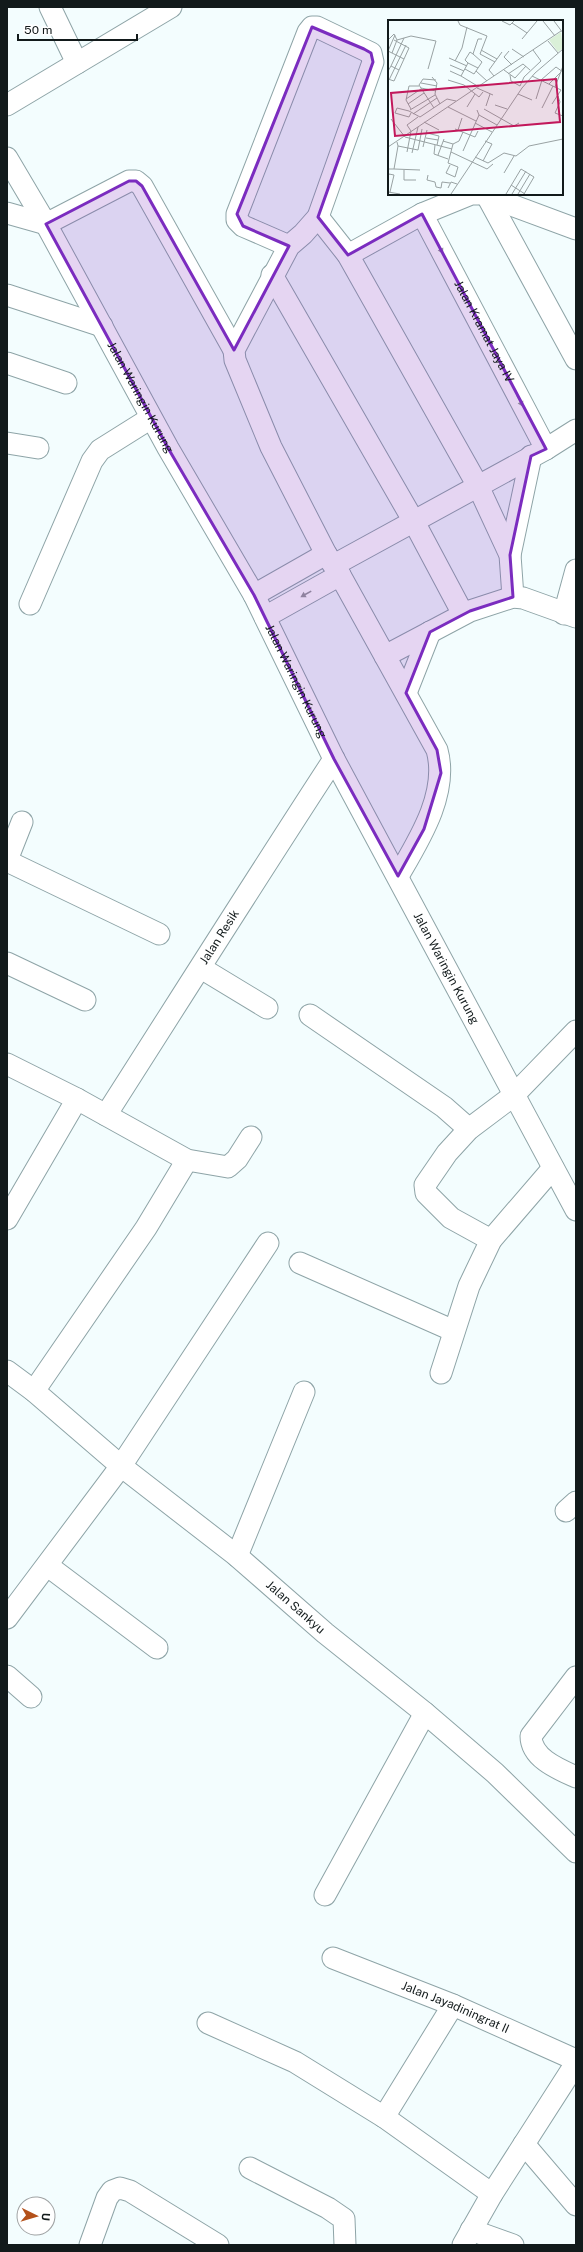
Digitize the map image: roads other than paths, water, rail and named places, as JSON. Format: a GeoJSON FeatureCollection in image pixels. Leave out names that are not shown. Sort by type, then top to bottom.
{"type":"FeatureCollection","features":[{"type":"Feature","properties":{"kind":"street"},"geometry":{"type":"LineString","coordinates":[[50,7],[77,63]]}},
{"type":"Feature","properties":{"kind":"street"},"geometry":{"type":"LineString","coordinates":[[7,105],[166,8]]}},
{"type":"Feature","properties":{"kind":"street"},"geometry":{"type":"LineString","coordinates":[[234,350],[272,274],[289,246],[303,234],[318,217],[374,62],[371,53],[317,26],[312,27],[308,32],[237,214],[237,220],[243,226],[289,246]]}},
{"type":"Feature","properties":{"kind":"street","name":"Jalan Waringin Kurung"},"geometry":{"type":"LineString","coordinates":[[7,158],[46,224],[151,418],[254,596],[334,759],[398,876],[513,1096],[553,1168],[573,1197]]}},
{"type":"Feature","properties":{"kind":"street"},"geometry":{"type":"LineString","coordinates":[[7,213],[46,224],[129,181],[136,181],[142,186],[234,350],[239,373],[271,447],[333,565],[437,750],[441,772],[431,810],[424,829],[398,876]]}},
{"type":"Feature","properties":{"kind":"street"},"geometry":{"type":"LineString","coordinates":[[348,255],[422,214],[468,195]]}},
{"type":"Feature","properties":{"kind":"street"},"geometry":{"type":"LineString","coordinates":[[482,195],[575,230]]}},
{"type":"Feature","properties":{"kind":"street"},"geometry":{"type":"LineString","coordinates":[[482,195],[576,359]]}},
{"type":"Feature","properties":{"kind":"street","name":"Jalan Kramat Jaya IV"},"geometry":{"type":"LineString","coordinates":[[422,214],[539,452]]}},
{"type":"Feature","properties":{"kind":"street"},"geometry":{"type":"LineString","coordinates":[[318,217],[348,255],[478,486],[510,555]]}},
{"type":"Feature","properties":{"kind":"street"},"geometry":{"type":"LineString","coordinates":[[272,274],[413,520],[463,614]]}},
{"type":"Feature","properties":{"kind":"street"},"geometry":{"type":"LineString","coordinates":[[7,295],[102,326]]}},
{"type":"Feature","properties":{"kind":"street"},"geometry":{"type":"LineString","coordinates":[[7,363],[66,383]]}},
{"type":"Feature","properties":{"kind":"street"},"geometry":{"type":"LineString","coordinates":[[30,604],[92,461],[100,450],[151,418]]}},
{"type":"Feature","properties":{"kind":"street"},"geometry":{"type":"LineString","coordinates":[[254,596],[333,565],[413,520],[478,486],[576,430]]}},
{"type":"Feature","properties":{"kind":"street"},"geometry":{"type":"LineString","coordinates":[[7,443],[38,448]]}},
{"type":"Feature","properties":{"kind":"street"},"geometry":{"type":"LineString","coordinates":[[513,597],[510,555],[539,452]]}},
{"type":"Feature","properties":{"kind":"street"},"geometry":{"type":"LineString","coordinates":[[265,617],[333,565]]}},
{"type":"Feature","properties":{"kind":"street"},"geometry":{"type":"LineString","coordinates":[[385,656],[463,614],[513,597],[523,598],[570,615],[576,570]]}},
{"type":"Feature","properties":{"kind":"street"},"geometry":{"type":"LineString","coordinates":[[406,693],[430,632]]}},
{"type":"Feature","properties":{"kind":"street","name":"Jalan Resik"},"geometry":{"type":"LineString","coordinates":[[106,1115],[201,968],[229,920],[334,759]]}},
{"type":"Feature","properties":{"kind":"street"},"geometry":{"type":"LineString","coordinates":[[22,822],[7,861],[159,934]]}},
{"type":"Feature","properties":{"kind":"street"},"geometry":{"type":"LineString","coordinates":[[7,963],[85,1000]]}},
{"type":"Feature","properties":{"kind":"street"},"geometry":{"type":"LineString","coordinates":[[201,968],[266,1008]]}},
{"type":"Feature","properties":{"kind":"street"},"geometry":{"type":"LineString","coordinates":[[310,1014],[444,1107],[469,1129]]}},
{"type":"Feature","properties":{"kind":"street"},"geometry":{"type":"LineString","coordinates":[[491,1240],[451,1218],[426,1193],[426,1185],[447,1153],[469,1129],[513,1096],[576,1031]]}},
{"type":"Feature","properties":{"kind":"street"},"geometry":{"type":"LineString","coordinates":[[7,1064],[77,1099],[187,1160],[228,1167],[237,1159],[251,1136]]}},
{"type":"Feature","properties":{"kind":"street"},"geometry":{"type":"LineString","coordinates":[[7,1219],[77,1099]]}},
{"type":"Feature","properties":{"kind":"street"},"geometry":{"type":"LineString","coordinates":[[34,1391],[146,1228],[187,1160]]}},
{"type":"Feature","properties":{"kind":"street"},"geometry":{"type":"LineString","coordinates":[[441,1373],[469,1286],[491,1240],[553,1168]]}},
{"type":"Feature","properties":{"kind":"street"},"geometry":{"type":"LineString","coordinates":[[7,1618],[48,1566],[121,1466],[268,1244]]}},
{"type":"Feature","properties":{"kind":"street"},"geometry":{"type":"LineString","coordinates":[[300,1264],[454,1331]]}},
{"type":"Feature","properties":{"kind":"street","name":"Jalan Sankyu"},"geometry":{"type":"LineString","coordinates":[[7,1371],[34,1391],[121,1466],[237,1556],[325,1633],[425,1713],[496,1773],[576,1852]]}},
{"type":"Feature","properties":{"kind":"street"},"geometry":{"type":"LineString","coordinates":[[237,1556],[304,1392]]}},
{"type":"Feature","properties":{"kind":"street"},"geometry":{"type":"LineString","coordinates":[[48,1566],[157,1648]]}},
{"type":"Feature","properties":{"kind":"street"},"geometry":{"type":"LineString","coordinates":[[7,1676],[31,1697]]}},
{"type":"Feature","properties":{"kind":"street"},"geometry":{"type":"LineString","coordinates":[[576,1677],[531,1736],[535,1750],[543,1759],[576,1776]]}},
{"type":"Feature","properties":{"kind":"street"},"geometry":{"type":"LineString","coordinates":[[325,1895],[425,1713]]}},
{"type":"Feature","properties":{"kind":"street","name":"Jalan Jayadiningrat II"},"geometry":{"type":"LineString","coordinates":[[333,1958],[453,2005],[576,2060]]}},
{"type":"Feature","properties":{"kind":"street"},"geometry":{"type":"LineString","coordinates":[[384,2117],[453,2005]]}},
{"type":"Feature","properties":{"kind":"street"},"geometry":{"type":"LineString","coordinates":[[208,2023],[295,2062],[384,2117],[492,2194]]}},
{"type":"Feature","properties":{"kind":"street"},"geometry":{"type":"LineString","coordinates":[[513,2245],[467,2237],[492,2194],[576,2063]]}},
{"type":"Feature","properties":{"kind":"street"},"geometry":{"type":"LineString","coordinates":[[524,2144],[576,2205]]}},
{"type":"Feature","properties":{"kind":"street"},"geometry":{"type":"LineString","coordinates":[[250,2168],[328,2208],[344,2219],[345,2245]]}},
{"type":"Feature","properties":{"kind":"street"},"geometry":{"type":"LineString","coordinates":[[90,2245],[107,2198],[112,2191],[120,2188],[130,2191],[218,2245]]}}]}
